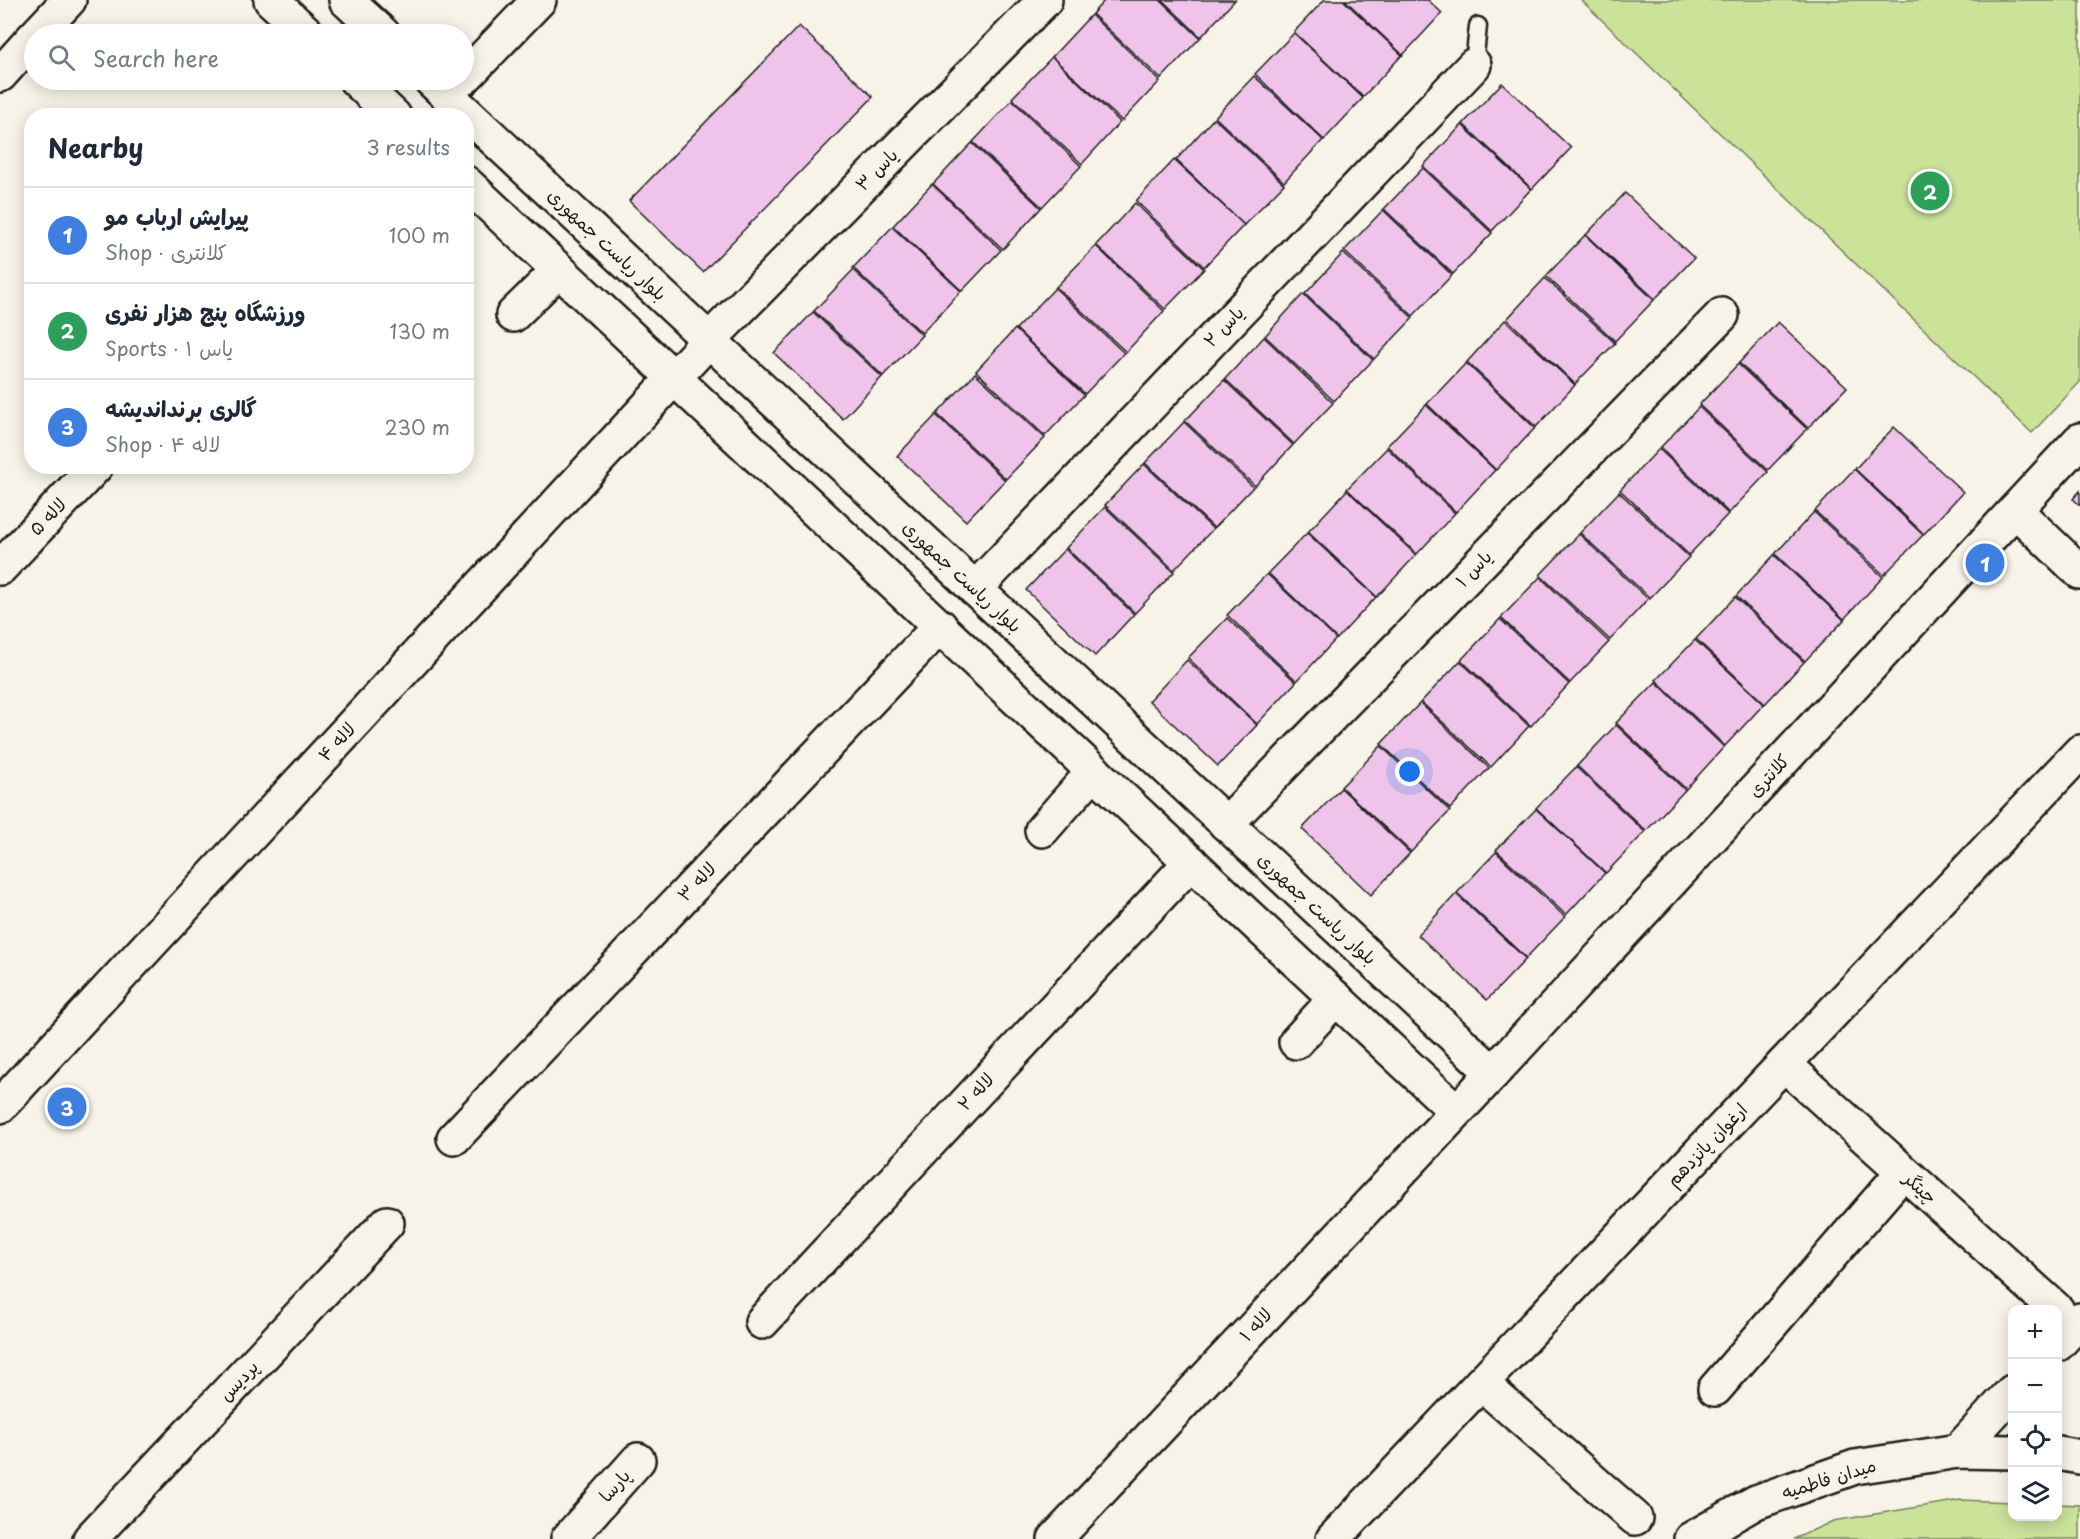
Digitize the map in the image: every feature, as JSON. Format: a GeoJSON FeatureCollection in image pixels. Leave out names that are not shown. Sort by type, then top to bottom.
{"type":"FeatureCollection","features":[{"type":"Feature","properties":{"kind":"street"},"geometry":{"type":"LineString","coordinates":[[47,24],[69,0]]}},
{"type":"Feature","properties":{"kind":"street"},"geometry":{"type":"LineString","coordinates":[[271,0],[292,24]]}},
{"type":"Feature","properties":{"kind":"street"},"geometry":{"type":"LineString","coordinates":[[346,0],[372,24]]}},
{"type":"Feature","properties":{"kind":"street"},"geometry":{"type":"LineString","coordinates":[[474,61],[538,0]]}},
{"type":"Feature","properties":{"kind":"street","name":"یاس ۳"},"geometry":{"type":"LineString","coordinates":[[674,378],[1045,0]]}},
{"type":"Feature","properties":{"kind":"street"},"geometry":{"type":"LineString","coordinates":[[0,75],[24,49]]}},
{"type":"Feature","properties":{"kind":"street","name":"یاس ۲"},"geometry":{"type":"LineString","coordinates":[[975,589],[1474,65]]}},
{"type":"Feature","properties":{"kind":"street"},"geometry":{"type":"LineString","coordinates":[[367,90],[386,108]]}},
{"type":"Feature","properties":{"kind":"street","name":"بلوار ریاست جمهوری"},"geometry":{"type":"LineString","coordinates":[[458,90],[653,288],[1226,824],[1374,955],[1493,1073]]}},
{"type":"Feature","properties":{"kind":"street"},"geometry":{"type":"LineString","coordinates":[[474,190],[1456,1110]]}},
{"type":"Feature","properties":{"kind":"street"},"geometry":{"type":"LineString","coordinates":[[513,315],[559,270]]}},
{"type":"Feature","properties":{"kind":"street"},"geometry":{"type":"LineString","coordinates":[[616,323],[639,339],[649,336],[656,330],[660,314],[653,288]]}},
{"type":"Feature","properties":{"kind":"street","name":"یاس ۱"},"geometry":{"type":"LineString","coordinates":[[1226,824],[1722,315]]}},
{"type":"Feature","properties":{"kind":"street"},"geometry":{"type":"LineString","coordinates":[[714,415],[702,390],[710,378],[724,374],[748,377]]}},
{"type":"Feature","properties":{"kind":"street","name":"لاله ۴"},"geometry":{"type":"LineString","coordinates":[[0,1106],[674,378]]}},
{"type":"Feature","properties":{"kind":"street","name":"کلانتری"},"geometry":{"type":"LineString","coordinates":[[1456,1110],[1493,1073],[2080,440]]}},
{"type":"Feature","properties":{"kind":"street","name":"لاله ۵"},"geometry":{"type":"LineString","coordinates":[[0,568],[88,474]]}},
{"type":"Feature","properties":{"kind":"street"},"geometry":{"type":"LineString","coordinates":[[2015,510],[2080,572]]}},
{"type":"Feature","properties":{"kind":"street","name":"لاله ۳"},"geometry":{"type":"LineString","coordinates":[[454,1138],[940,626]]}},
{"type":"Feature","properties":{"kind":"street","name":"ارغوان پانزدهم"},"geometry":{"type":"LineString","coordinates":[[1333,1539],[2080,752]]}},
{"type":"Feature","properties":{"kind":"street"},"geometry":{"type":"LineString","coordinates":[[1042,830],[1094,771]]}},
{"type":"Feature","properties":{"kind":"street","name":"لاله ۲"},"geometry":{"type":"LineString","coordinates":[[762,1322],[1191,862]]}},
{"type":"Feature","properties":{"kind":"street"},"geometry":{"type":"LineString","coordinates":[[1296,1042],[1336,998]]}},
{"type":"Feature","properties":{"kind":"street","name":"چیتگر"},"geometry":{"type":"LineString","coordinates":[[1784,1064],[2065,1322]]}},
{"type":"Feature","properties":{"kind":"street","name":"لاله ۱"},"geometry":{"type":"LineString","coordinates":[[1055,1539],[1456,1110]]}},
{"type":"Feature","properties":{"kind":"street"},"geometry":{"type":"LineString","coordinates":[[1714,1389],[1903,1172]]}},
{"type":"Feature","properties":{"kind":"street","name":"پردیس"},"geometry":{"type":"LineString","coordinates":[[90,1539],[387,1222]]}},
{"type":"Feature","properties":{"kind":"street"},"geometry":{"type":"LineString","coordinates":[[1481,1383],[1635,1518]]}},
{"type":"Feature","properties":{"kind":"street"},"geometry":{"type":"LineString","coordinates":[[1958,1451],[2008,1397]]}},
{"type":"Feature","properties":{"kind":"street","name":"میدان فاطمیه"},"geometry":{"type":"LineString","coordinates":[[1691,1539],[1756,1502],[1855,1467],[1958,1451],[2008,1452]]}},
{"type":"Feature","properties":{"kind":"street"},"geometry":{"type":"LineString","coordinates":[[2062,1454],[2080,1457]]}},
{"type":"Feature","properties":{"kind":"street","name":"پارسا"},"geometry":{"type":"LineString","coordinates":[[568,1539],[638,1460]]}},
{"type":"Feature","properties":{"kind":"lane"},"geometry":{"type":"LineString","coordinates":[[1474,65],[1478,26]]}},
{"type":"Feature","properties":{"kind":"green space"},"geometry":{"type":"Polygon","coordinates":[[[1581,0],[2080,0],[2080,382],[2032,433],[1581,0]]]}},
{"type":"Feature","properties":{"kind":"green space"},"geometry":{"type":"Polygon","coordinates":[[[1961,1500],[2008,1502],[2008,1521],[2062,1521],[2062,1504],[2080,1505],[2080,1539],[1794,1539],[1833,1521],[1961,1500]]]}},
{"type":"Feature","properties":{"kind":"building"},"geometry":{"type":"Polygon","coordinates":[[[1105,0],[1160,0],[1200,38],[1161,79],[1092,14],[1105,0]]]}},
{"type":"Feature","properties":{"kind":"building"},"geometry":{"type":"Polygon","coordinates":[[[1162,0],[1235,0],[1201,37],[1162,0]]]}},
{"type":"Feature","properties":{"kind":"building"},"geometry":{"type":"Polygon","coordinates":[[[1324,0],[1343,0],[1402,55],[1363,97],[1294,32],[1324,0]]]}},
{"type":"Feature","properties":{"kind":"building"},"geometry":{"type":"Polygon","coordinates":[[[1345,0],[1428,0],[1442,13],[1403,55],[1345,0]]]}},
{"type":"Feature","properties":{"kind":"building"},"geometry":{"type":"Polygon","coordinates":[[[1091,15],[1160,81],[1122,121],[1052,57],[1091,15]]]}},
{"type":"Feature","properties":{"kind":"building"},"geometry":{"type":"Polygon","coordinates":[[[799,26],[873,97],[703,272],[629,201],[799,26]]]}},
{"type":"Feature","properties":{"kind":"building"},"geometry":{"type":"Polygon","coordinates":[[[1294,33],[1363,98],[1324,140],[1255,74],[1294,33]]]}},
{"type":"Feature","properties":{"kind":"building"},"geometry":{"type":"Polygon","coordinates":[[[1052,57],[1120,122],[1082,164],[1012,98],[1052,57]]]}},
{"type":"Feature","properties":{"kind":"building"},"geometry":{"type":"Polygon","coordinates":[[[1254,76],[1323,140],[1284,182],[1215,117],[1254,76]]]}},
{"type":"Feature","properties":{"kind":"building"},"geometry":{"type":"Polygon","coordinates":[[[1502,83],[1571,148],[1532,189],[1463,124],[1502,83]]]}},
{"type":"Feature","properties":{"kind":"building"},"geometry":{"type":"Polygon","coordinates":[[[1012,100],[1081,166],[1042,207],[973,142],[1012,100]]]}},
{"type":"Feature","properties":{"kind":"building"},"geometry":{"type":"Polygon","coordinates":[[[1214,118],[1284,184],[1244,225],[1176,160],[1214,118]]]}},
{"type":"Feature","properties":{"kind":"building"},"geometry":{"type":"Polygon","coordinates":[[[1462,125],[1531,189],[1492,231],[1423,166],[1462,125]]]}},
{"type":"Feature","properties":{"kind":"building"},"geometry":{"type":"Polygon","coordinates":[[[972,143],[1041,208],[1003,249],[933,184],[972,143]]]}},
{"type":"Feature","properties":{"kind":"building"},"geometry":{"type":"Polygon","coordinates":[[[1174,160],[1244,225],[1204,267],[1136,201],[1174,160]]]}},
{"type":"Feature","properties":{"kind":"building"},"geometry":{"type":"Polygon","coordinates":[[[1423,168],[1492,233],[1453,274],[1384,209],[1423,168]]]}},
{"type":"Feature","properties":{"kind":"building"},"geometry":{"type":"Polygon","coordinates":[[[932,184],[1001,250],[962,291],[893,226],[932,184]]]}},
{"type":"Feature","properties":{"kind":"building"},"geometry":{"type":"Polygon","coordinates":[[[1625,193],[1694,258],[1655,299],[1586,235],[1625,193]]]}},
{"type":"Feature","properties":{"kind":"building"},"geometry":{"type":"Polygon","coordinates":[[[1135,203],[1204,269],[1165,309],[1096,245],[1135,203]]]}},
{"type":"Feature","properties":{"kind":"building"},"geometry":{"type":"Polygon","coordinates":[[[1383,210],[1452,275],[1413,316],[1344,251],[1383,210]]]}},
{"type":"Feature","properties":{"kind":"building"},"geometry":{"type":"Polygon","coordinates":[[[892,227],[961,291],[922,333],[853,268],[892,227]]]}},
{"type":"Feature","properties":{"kind":"building"},"geometry":{"type":"Polygon","coordinates":[[[1585,235],[1654,300],[1615,341],[1546,276],[1585,235]]]}},
{"type":"Feature","properties":{"kind":"building"},"geometry":{"type":"Polygon","coordinates":[[[1096,246],[1164,311],[1126,352],[1056,287],[1096,246]]]}},
{"type":"Feature","properties":{"kind":"building"},"geometry":{"type":"Polygon","coordinates":[[[1343,253],[1413,318],[1374,359],[1305,294],[1343,253]]]}},
{"type":"Feature","properties":{"kind":"building"},"geometry":{"type":"Polygon","coordinates":[[[853,270],[922,335],[883,376],[814,311],[853,270]]]}},
{"type":"Feature","properties":{"kind":"building"},"geometry":{"type":"Polygon","coordinates":[[[1545,278],[1615,343],[1575,384],[1507,319],[1545,278]]]}},
{"type":"Feature","properties":{"kind":"building"},"geometry":{"type":"Polygon","coordinates":[[[1055,288],[1124,353],[1085,394],[1016,329],[1055,288]]]}},
{"type":"Feature","properties":{"kind":"building"},"geometry":{"type":"Polygon","coordinates":[[[1303,294],[1373,360],[1334,401],[1265,336],[1303,294]]]}},
{"type":"Feature","properties":{"kind":"building"},"geometry":{"type":"Polygon","coordinates":[[[813,312],[882,377],[843,419],[774,353],[813,312]]]}},
{"type":"Feature","properties":{"kind":"building"},"geometry":{"type":"Polygon","coordinates":[[[1505,320],[1575,385],[1536,427],[1467,362],[1505,320]]]}},
{"type":"Feature","properties":{"kind":"building"},"geometry":{"type":"Polygon","coordinates":[[[1778,322],[1847,387],[1808,428],[1739,363],[1778,322]]]}},
{"type":"Feature","properties":{"kind":"building"},"geometry":{"type":"Polygon","coordinates":[[[1015,329],[1084,395],[1045,436],[976,371],[1015,329]]]}},
{"type":"Feature","properties":{"kind":"building"},"geometry":{"type":"Polygon","coordinates":[[[1264,337],[1333,403],[1294,444],[1225,379],[1264,337]]]}},
{"type":"Feature","properties":{"kind":"building"},"geometry":{"type":"Polygon","coordinates":[[[1466,363],[1535,428],[1496,470],[1427,404],[1466,363]]]}},
{"type":"Feature","properties":{"kind":"building"},"geometry":{"type":"Polygon","coordinates":[[[1738,364],[1807,429],[1768,470],[1699,405],[1738,364]]]}},
{"type":"Feature","properties":{"kind":"building"},"geometry":{"type":"Polygon","coordinates":[[[975,373],[1045,438],[1006,479],[937,414],[975,373]]]}},
{"type":"Feature","properties":{"kind":"building"},"geometry":{"type":"Polygon","coordinates":[[[1224,380],[1293,445],[1255,486],[1185,421],[1224,380]]]}},
{"type":"Feature","properties":{"kind":"building"},"geometry":{"type":"Polygon","coordinates":[[[1426,405],[1495,470],[1456,512],[1387,446],[1426,405]]]}},
{"type":"Feature","properties":{"kind":"building"},"geometry":{"type":"Polygon","coordinates":[[[1699,407],[1768,472],[1729,513],[1660,448],[1699,407]]]}},
{"type":"Feature","properties":{"kind":"building"},"geometry":{"type":"Polygon","coordinates":[[[936,415],[1005,480],[966,521],[897,456],[936,415]]]}},
{"type":"Feature","properties":{"kind":"building"},"geometry":{"type":"Polygon","coordinates":[[[1184,422],[1253,487],[1214,528],[1145,463],[1184,422]]]}},
{"type":"Feature","properties":{"kind":"building"},"geometry":{"type":"Polygon","coordinates":[[[1894,427],[1963,492],[1924,534],[1855,469],[1894,427]]]}},
{"type":"Feature","properties":{"kind":"building"},"geometry":{"type":"Polygon","coordinates":[[[1387,448],[1455,513],[1417,554],[1347,489],[1387,448]]]}},
{"type":"Feature","properties":{"kind":"building"},"geometry":{"type":"Polygon","coordinates":[[[1659,449],[1728,514],[1689,555],[1620,490],[1659,449]]]}},
{"type":"Feature","properties":{"kind":"building"},"geometry":{"type":"Polygon","coordinates":[[[1144,464],[1213,529],[1174,570],[1105,505],[1144,464]]]}},
{"type":"Feature","properties":{"kind":"building"},"geometry":{"type":"Polygon","coordinates":[[[1854,469],[1923,535],[1884,575],[1815,511],[1854,469]]]}},
{"type":"Feature","properties":{"kind":"building"},"geometry":{"type":"Polygon","coordinates":[[[1347,490],[1416,555],[1377,597],[1308,532],[1347,490]]]}},
{"type":"Feature","properties":{"kind":"building"},"geometry":{"type":"Polygon","coordinates":[[[2080,491],[2080,505],[2073,499],[2080,491]]]}},
{"type":"Feature","properties":{"kind":"building"},"geometry":{"type":"Polygon","coordinates":[[[1619,492],[1689,557],[1650,598],[1580,533],[1619,492]]]}},
{"type":"Feature","properties":{"kind":"building"},"geometry":{"type":"Polygon","coordinates":[[[1105,507],[1174,572],[1135,613],[1066,548],[1105,507]]]}},
{"type":"Feature","properties":{"kind":"building"},"geometry":{"type":"Polygon","coordinates":[[[1814,512],[1883,577],[1844,619],[1775,554],[1814,512]]]}},
{"type":"Feature","properties":{"kind":"building"},"geometry":{"type":"Polygon","coordinates":[[[1307,533],[1376,597],[1337,639],[1268,573],[1307,533]]]}},
{"type":"Feature","properties":{"kind":"building"},"geometry":{"type":"Polygon","coordinates":[[[1579,534],[1648,599],[1610,640],[1540,575],[1579,534]]]}},
{"type":"Feature","properties":{"kind":"building"},"geometry":{"type":"Polygon","coordinates":[[[1065,549],[1134,614],[1095,656],[1026,590],[1065,549]]]}},
{"type":"Feature","properties":{"kind":"building"},"geometry":{"type":"Polygon","coordinates":[[[1774,555],[1844,620],[1805,661],[1736,596],[1774,555]]]}},
{"type":"Feature","properties":{"kind":"building"},"geometry":{"type":"Polygon","coordinates":[[[1267,574],[1336,639],[1297,681],[1227,615],[1267,574]]]}},
{"type":"Feature","properties":{"kind":"building"},"geometry":{"type":"Polygon","coordinates":[[[1540,577],[1609,642],[1570,683],[1501,618],[1540,577]]]}},
{"type":"Feature","properties":{"kind":"building"},"geometry":{"type":"Polygon","coordinates":[[[1735,597],[1804,662],[1765,704],[1696,639],[1735,597]]]}},
{"type":"Feature","properties":{"kind":"building"},"geometry":{"type":"Polygon","coordinates":[[[1227,618],[1296,682],[1257,724],[1188,658],[1227,618]]]}},
{"type":"Feature","properties":{"kind":"building"},"geometry":{"type":"Polygon","coordinates":[[[1500,619],[1569,684],[1531,726],[1461,660],[1500,619]]]}},
{"type":"Feature","properties":{"kind":"building"},"geometry":{"type":"Polygon","coordinates":[[[1695,640],[1764,704],[1725,746],[1656,680],[1695,640]]]}},
{"type":"Feature","properties":{"kind":"building"},"geometry":{"type":"Polygon","coordinates":[[[1187,660],[1257,725],[1218,766],[1149,701],[1187,660]]]}},
{"type":"Feature","properties":{"kind":"building"},"geometry":{"type":"Polygon","coordinates":[[[1460,661],[1529,726],[1491,767],[1421,702],[1460,661]]]}},
{"type":"Feature","properties":{"kind":"building"},"geometry":{"type":"Polygon","coordinates":[[[1656,682],[1724,747],[1686,789],[1616,723],[1656,682]]]}},
{"type":"Feature","properties":{"kind":"building"},"geometry":{"type":"Polygon","coordinates":[[[1420,703],[1489,768],[1450,809],[1381,744],[1420,703]]]}},
{"type":"Feature","properties":{"kind":"building"},"geometry":{"type":"Polygon","coordinates":[[[1616,725],[1685,790],[1646,831],[1577,766],[1616,725]]]}},
{"type":"Feature","properties":{"kind":"building"},"geometry":{"type":"Polygon","coordinates":[[[1381,746],[1450,811],[1411,852],[1341,787],[1381,746]]]}},
{"type":"Feature","properties":{"kind":"building"},"geometry":{"type":"Polygon","coordinates":[[[1576,767],[1645,832],[1606,873],[1536,808],[1576,767]]]}},
{"type":"Feature","properties":{"kind":"building"},"geometry":{"type":"Polygon","coordinates":[[[1341,788],[1410,853],[1371,895],[1302,829],[1341,788]]]}},
{"type":"Feature","properties":{"kind":"building"},"geometry":{"type":"Polygon","coordinates":[[[1536,809],[1605,873],[1566,915],[1496,850],[1536,809]]]}},
{"type":"Feature","properties":{"kind":"building"},"geometry":{"type":"Polygon","coordinates":[[[1496,852],[1565,917],[1526,958],[1457,893],[1496,852]]]}},
{"type":"Feature","properties":{"kind":"building"},"geometry":{"type":"Polygon","coordinates":[[[1456,894],[1526,959],[1487,1000],[1418,935],[1456,894]]]}},
{"type":"Feature","properties":{"kind":"place","name":"ورزشگاه پنج هزار نفری"},"geometry":{"type":"Point","coordinates":[1930,191]}},
{"type":"Feature","properties":{"kind":"place","name":"پیرایش ارباب مو"},"geometry":{"type":"Point","coordinates":[1985,563]}},
{"type":"Feature","properties":{"kind":"place","name":"گالری برنداندیشه"},"geometry":{"type":"Point","coordinates":[67,1107]}}]}
